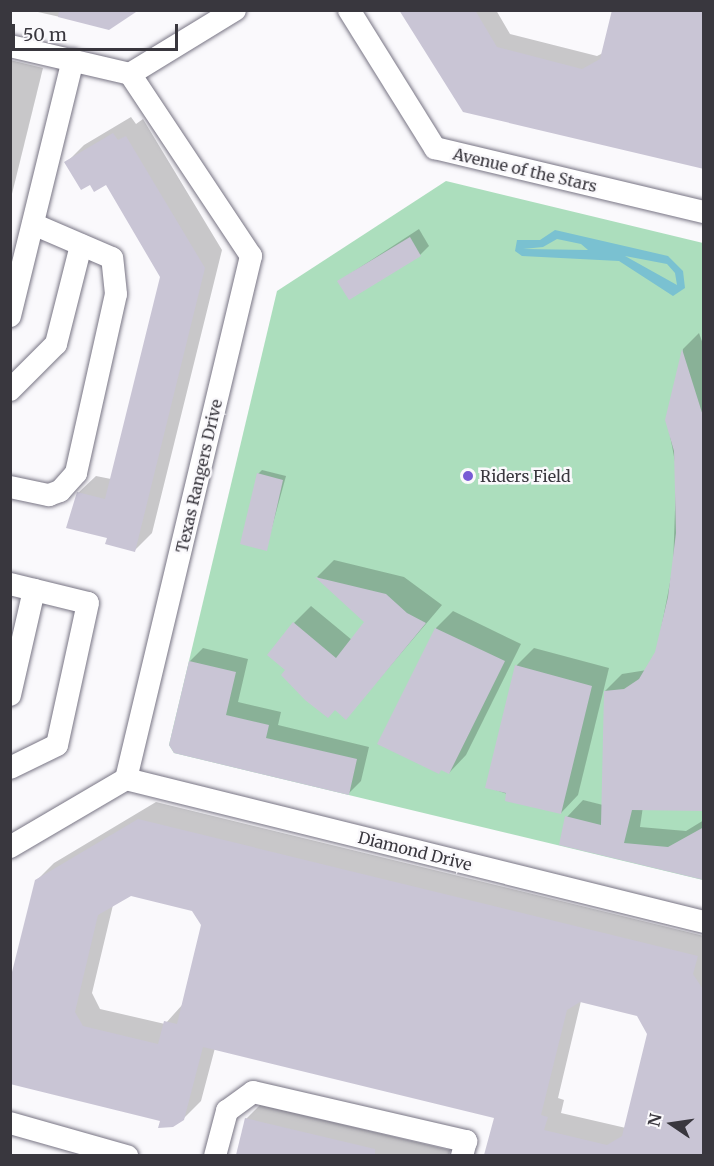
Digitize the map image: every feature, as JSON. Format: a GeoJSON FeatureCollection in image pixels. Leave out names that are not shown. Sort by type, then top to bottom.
{"type":"FeatureCollection","features":[{"type":"Feature","properties":{"kind":"lane"},"geometry":{"type":"LineString","coordinates":[[10,46],[130,74],[235,10]]}},
{"type":"Feature","properties":{"kind":"lane","name":"Avenue of the Stars"},"geometry":{"type":"LineString","coordinates":[[349,10],[435,148],[704,212]]}},
{"type":"Feature","properties":{"kind":"lane"},"geometry":{"type":"LineString","coordinates":[[10,316],[73,60]]}},
{"type":"Feature","properties":{"kind":"lane","name":"Texas Rangers Drive"},"geometry":{"type":"LineString","coordinates":[[126,779],[251,256],[130,74]]}},
{"type":"Feature","properties":{"kind":"lane"},"geometry":{"type":"LineString","coordinates":[[10,487],[49,495],[60,491],[76,472],[117,280],[112,258],[33,224]]}},
{"type":"Feature","properties":{"kind":"lane"},"geometry":{"type":"LineString","coordinates":[[10,390],[56,344],[81,244]]}},
{"type":"Feature","properties":{"kind":"lane"},"geometry":{"type":"LineString","coordinates":[[10,584],[88,603],[57,745],[10,768]]}},
{"type":"Feature","properties":{"kind":"lane"},"geometry":{"type":"LineString","coordinates":[[10,695],[34,590]]}},
{"type":"Feature","properties":{"kind":"lane"},"geometry":{"type":"LineString","coordinates":[[10,847],[126,779]]}},
{"type":"Feature","properties":{"kind":"lane","name":"Diamond Drive"},"geometry":{"type":"LineString","coordinates":[[126,779],[704,922]]}},
{"type":"Feature","properties":{"kind":"lane"},"geometry":{"type":"LineString","coordinates":[[215,1155],[226,1111],[253,1092],[466,1141],[462,1155]]}},
{"type":"Feature","properties":{"kind":"lane"},"geometry":{"type":"LineString","coordinates":[[10,1124],[128,1155]]}},
{"type":"Feature","properties":{"kind":"green space","name":"Riders Field"},"geometry":{"type":"Polygon","coordinates":[[[446,181],[703,243],[703,880],[174,753],[169,745],[277,291],[446,181]]]}},
{"type":"Feature","properties":{"kind":"water"},"geometry":{"type":"Polygon","coordinates":[[[555,230],[668,256],[683,271],[685,288],[673,296],[619,261],[522,256],[515,251],[517,240],[540,240],[555,230]],[[557,239],[543,247],[523,249],[588,250],[581,244],[557,239]],[[625,256],[677,285],[675,273],[667,264],[625,256]]]}},
{"type":"Feature","properties":{"kind":"building"},"geometry":{"type":"Polygon","coordinates":[[[59,10],[139,10],[109,30],[58,17],[59,10]]]}},
{"type":"Feature","properties":{"kind":"building"},"geometry":{"type":"Polygon","coordinates":[[[399,10],[475,10],[497,47],[582,69],[600,59],[612,10],[704,10],[704,169],[463,112],[399,10]]]}},
{"type":"Feature","properties":{"kind":"building"},"geometry":{"type":"Polygon","coordinates":[[[113,133],[118,140],[126,136],[205,268],[135,552],[105,544],[107,538],[66,528],[77,492],[105,499],[160,277],[106,185],[94,192],[90,185],[81,190],[64,162],[113,133]]]}},
{"type":"Feature","properties":{"kind":"building"},"geometry":{"type":"Polygon","coordinates":[[[410,237],[421,256],[349,300],[337,281],[410,237]]]}},
{"type":"Feature","properties":{"kind":"building"},"geometry":{"type":"Polygon","coordinates":[[[682,349],[704,419],[704,811],[632,810],[624,843],[668,847],[704,827],[704,880],[559,845],[565,816],[601,825],[604,691],[624,689],[639,679],[655,652],[668,597],[676,533],[674,451],[665,420],[682,349]]]}},
{"type":"Feature","properties":{"kind":"building"},"geometry":{"type":"Polygon","coordinates":[[[257,473],[283,480],[267,551],[240,544],[257,473]]]}},
{"type":"Feature","properties":{"kind":"building"},"geometry":{"type":"Polygon","coordinates":[[[315,577],[386,594],[407,613],[426,623],[346,720],[335,710],[328,718],[305,700],[281,675],[285,670],[267,655],[293,622],[336,658],[364,622],[315,577]]]}},
{"type":"Feature","properties":{"kind":"building"},"geometry":{"type":"Polygon","coordinates":[[[435,628],[505,661],[449,774],[441,770],[439,774],[377,744],[435,628]]]}},
{"type":"Feature","properties":{"kind":"building"},"geometry":{"type":"Polygon","coordinates":[[[189,661],[236,672],[226,715],[269,725],[266,738],[357,759],[349,795],[174,753],[169,745],[189,661]]]}},
{"type":"Feature","properties":{"kind":"building"},"geometry":{"type":"Polygon","coordinates":[[[515,665],[592,686],[561,814],[505,801],[506,793],[485,788],[515,665]]]}},
{"type":"Feature","properties":{"kind":"building"},"geometry":{"type":"Polygon","coordinates":[[[138,819],[698,956],[693,974],[704,991],[704,1155],[484,1155],[494,1118],[203,1047],[184,1120],[173,1127],[158,1128],[160,1121],[10,1084],[10,980],[35,880],[138,819]],[[131,896],[98,915],[75,1012],[83,1026],[158,1044],[164,1021],[177,1024],[201,925],[192,911],[131,896]],[[580,1002],[567,1010],[541,1115],[548,1117],[544,1130],[607,1145],[622,1136],[647,1034],[637,1016],[580,1002]]]}},
{"type":"Feature","properties":{"kind":"building"},"geometry":{"type":"Polygon","coordinates":[[[245,1118],[375,1149],[375,1155],[236,1155],[245,1118]]]}},
{"type":"Feature","properties":{"kind":"place","name":"Riders Field"},"geometry":{"type":"Point","coordinates":[468,476]}}]}
